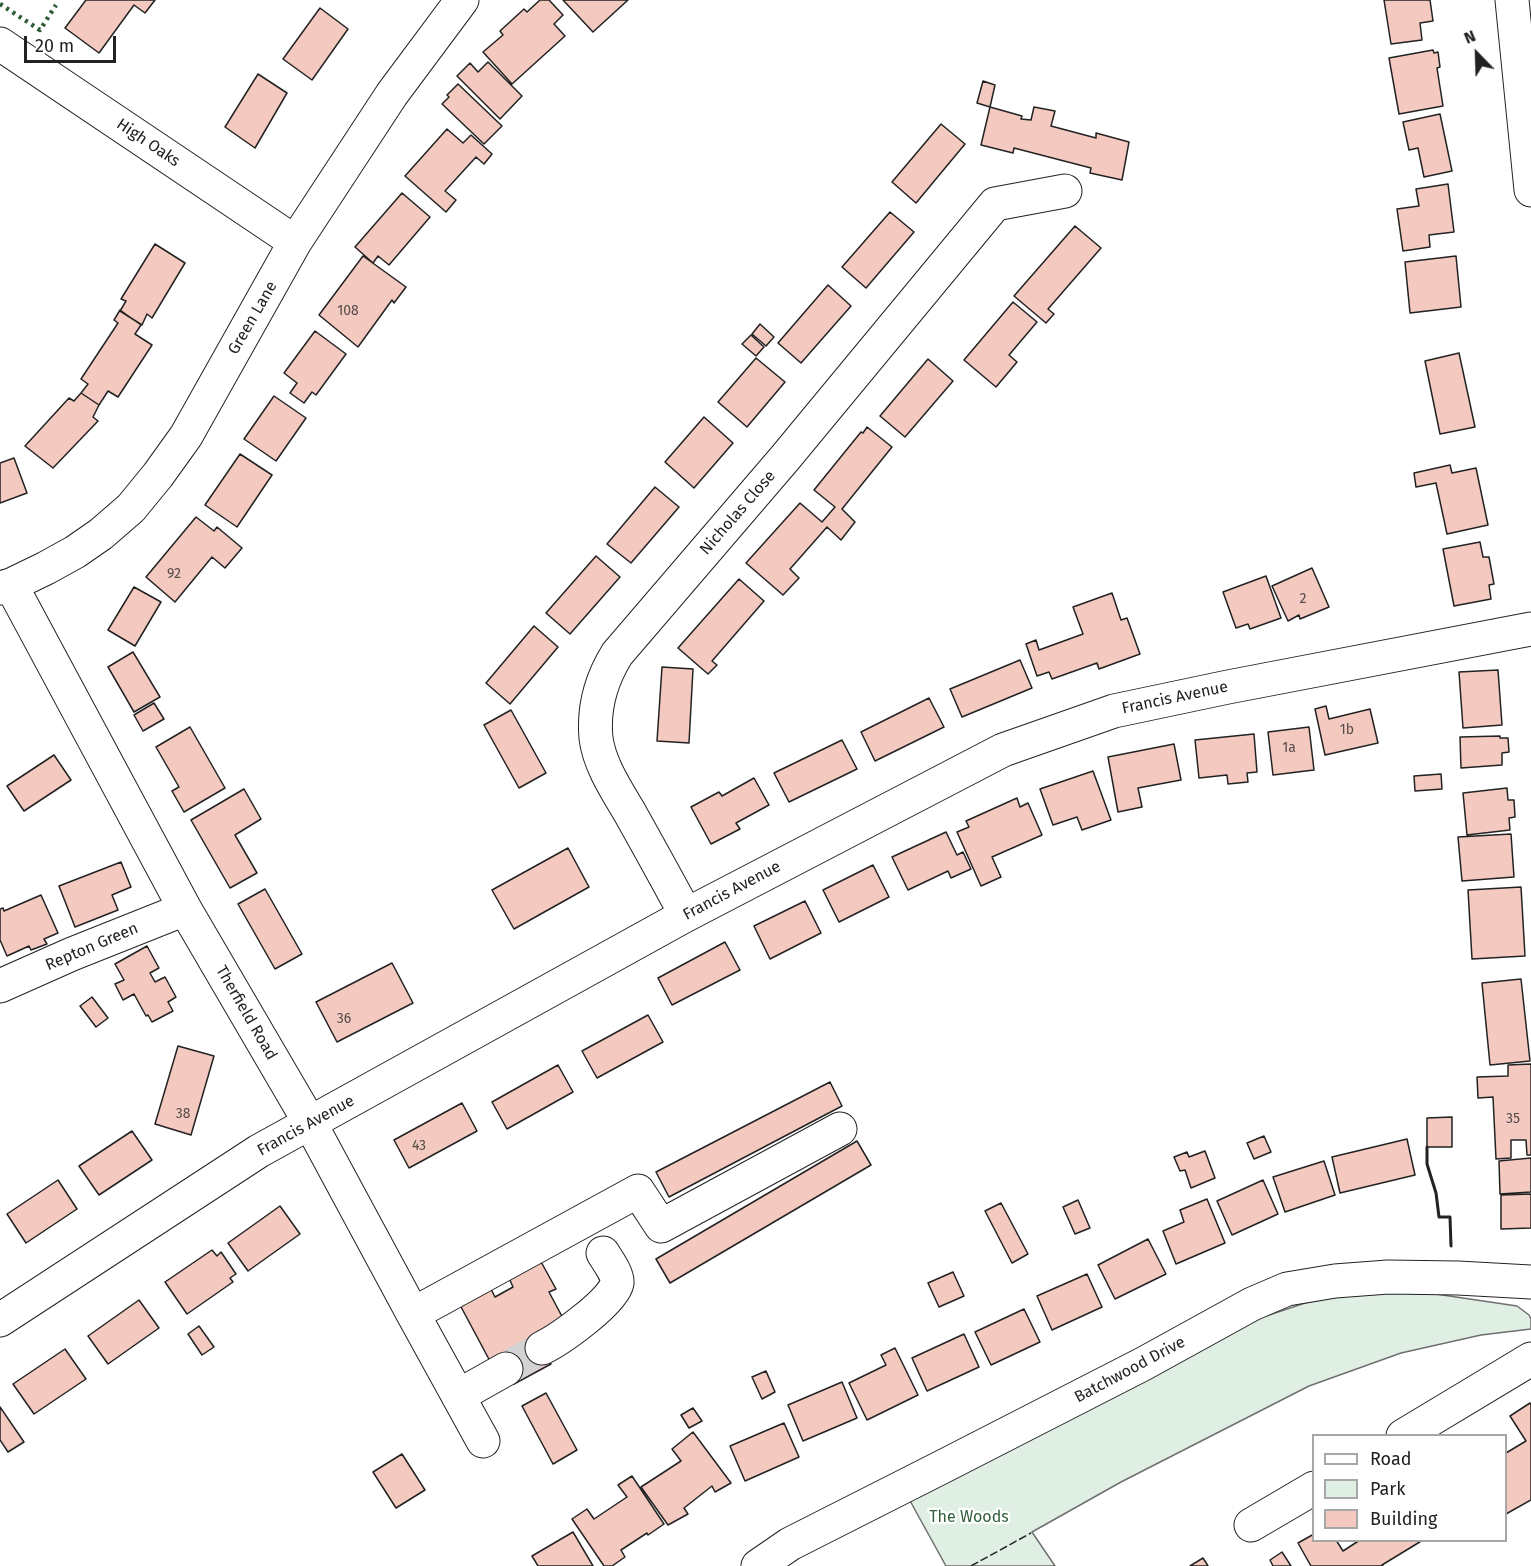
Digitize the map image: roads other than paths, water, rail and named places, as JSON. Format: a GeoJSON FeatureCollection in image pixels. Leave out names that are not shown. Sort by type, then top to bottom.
{"type":"FeatureCollection","features":[{"type":"Feature","properties":{"kind":"street","name":"Green Lane"},"geometry":{"type":"LineString","coordinates":[[5,587],[75,552],[101,534],[131,508],[158,475],[186,436],[295,242],[392,94],[462,0]]}},
{"type":"Feature","properties":{"kind":"street"},"geometry":{"type":"LineString","coordinates":[[1512,0],[1531,190]]}},
{"type":"Feature","properties":{"kind":"street","name":"High Oaks"},"geometry":{"type":"LineString","coordinates":[[0,44],[295,242]]}},
{"type":"Feature","properties":{"kind":"street","name":"Nicholas Close"},"geometry":{"type":"LineString","coordinates":[[686,915],[602,759],[596,739],[597,699],[607,670],[617,654],[793,449],[995,204],[1065,191]]}},
{"type":"Feature","properties":{"kind":"street","name":"Therfield Road"},"geometry":{"type":"LineString","coordinates":[[5,587],[185,909],[310,1123],[483,1440]]}},
{"type":"Feature","properties":{"kind":"street","name":"Francis Avenue"},"geometry":{"type":"LineString","coordinates":[[0,1320],[259,1150],[686,915],[1003,750],[1114,711],[1531,629]]}},
{"type":"Feature","properties":{"kind":"street","name":"Repton Green"},"geometry":{"type":"LineString","coordinates":[[0,986],[72,954],[185,909]]}},
{"type":"Feature","properties":{"kind":"street"},"geometry":{"type":"LineString","coordinates":[[413,1314],[638,1191],[661,1226],[840,1129]]}},
{"type":"Feature","properties":{"kind":"street"},"geometry":{"type":"LineString","coordinates":[[542,1348],[553,1343],[590,1316],[611,1294],[617,1284],[616,1277],[603,1252]]}},
{"type":"Feature","properties":{"kind":"street","name":"Batchwood Drive"},"geometry":{"type":"LineString","coordinates":[[758,1566],[790,1544],[1143,1364],[1252,1304],[1287,1289],[1335,1281],[1388,1277],[1531,1282]]}},
{"type":"Feature","properties":{"kind":"street"},"geometry":{"type":"LineString","coordinates":[[1406,1434],[1531,1359]]}},
{"type":"Feature","properties":{"kind":"street"},"geometry":{"type":"LineString","coordinates":[[458,1396],[506,1369]]}},
{"type":"Feature","properties":{"kind":"street"},"geometry":{"type":"LineString","coordinates":[[1251,1525],[1312,1489]]}},
{"type":"Feature","properties":{"kind":"tunnel"},"geometry":{"type":"LineString","coordinates":[[506,1369],[542,1348]]}},
{"type":"Feature","properties":{"kind":"park label","name":"The Woods"},"geometry":{"type":"Point","coordinates":[969,1518]}}]}
